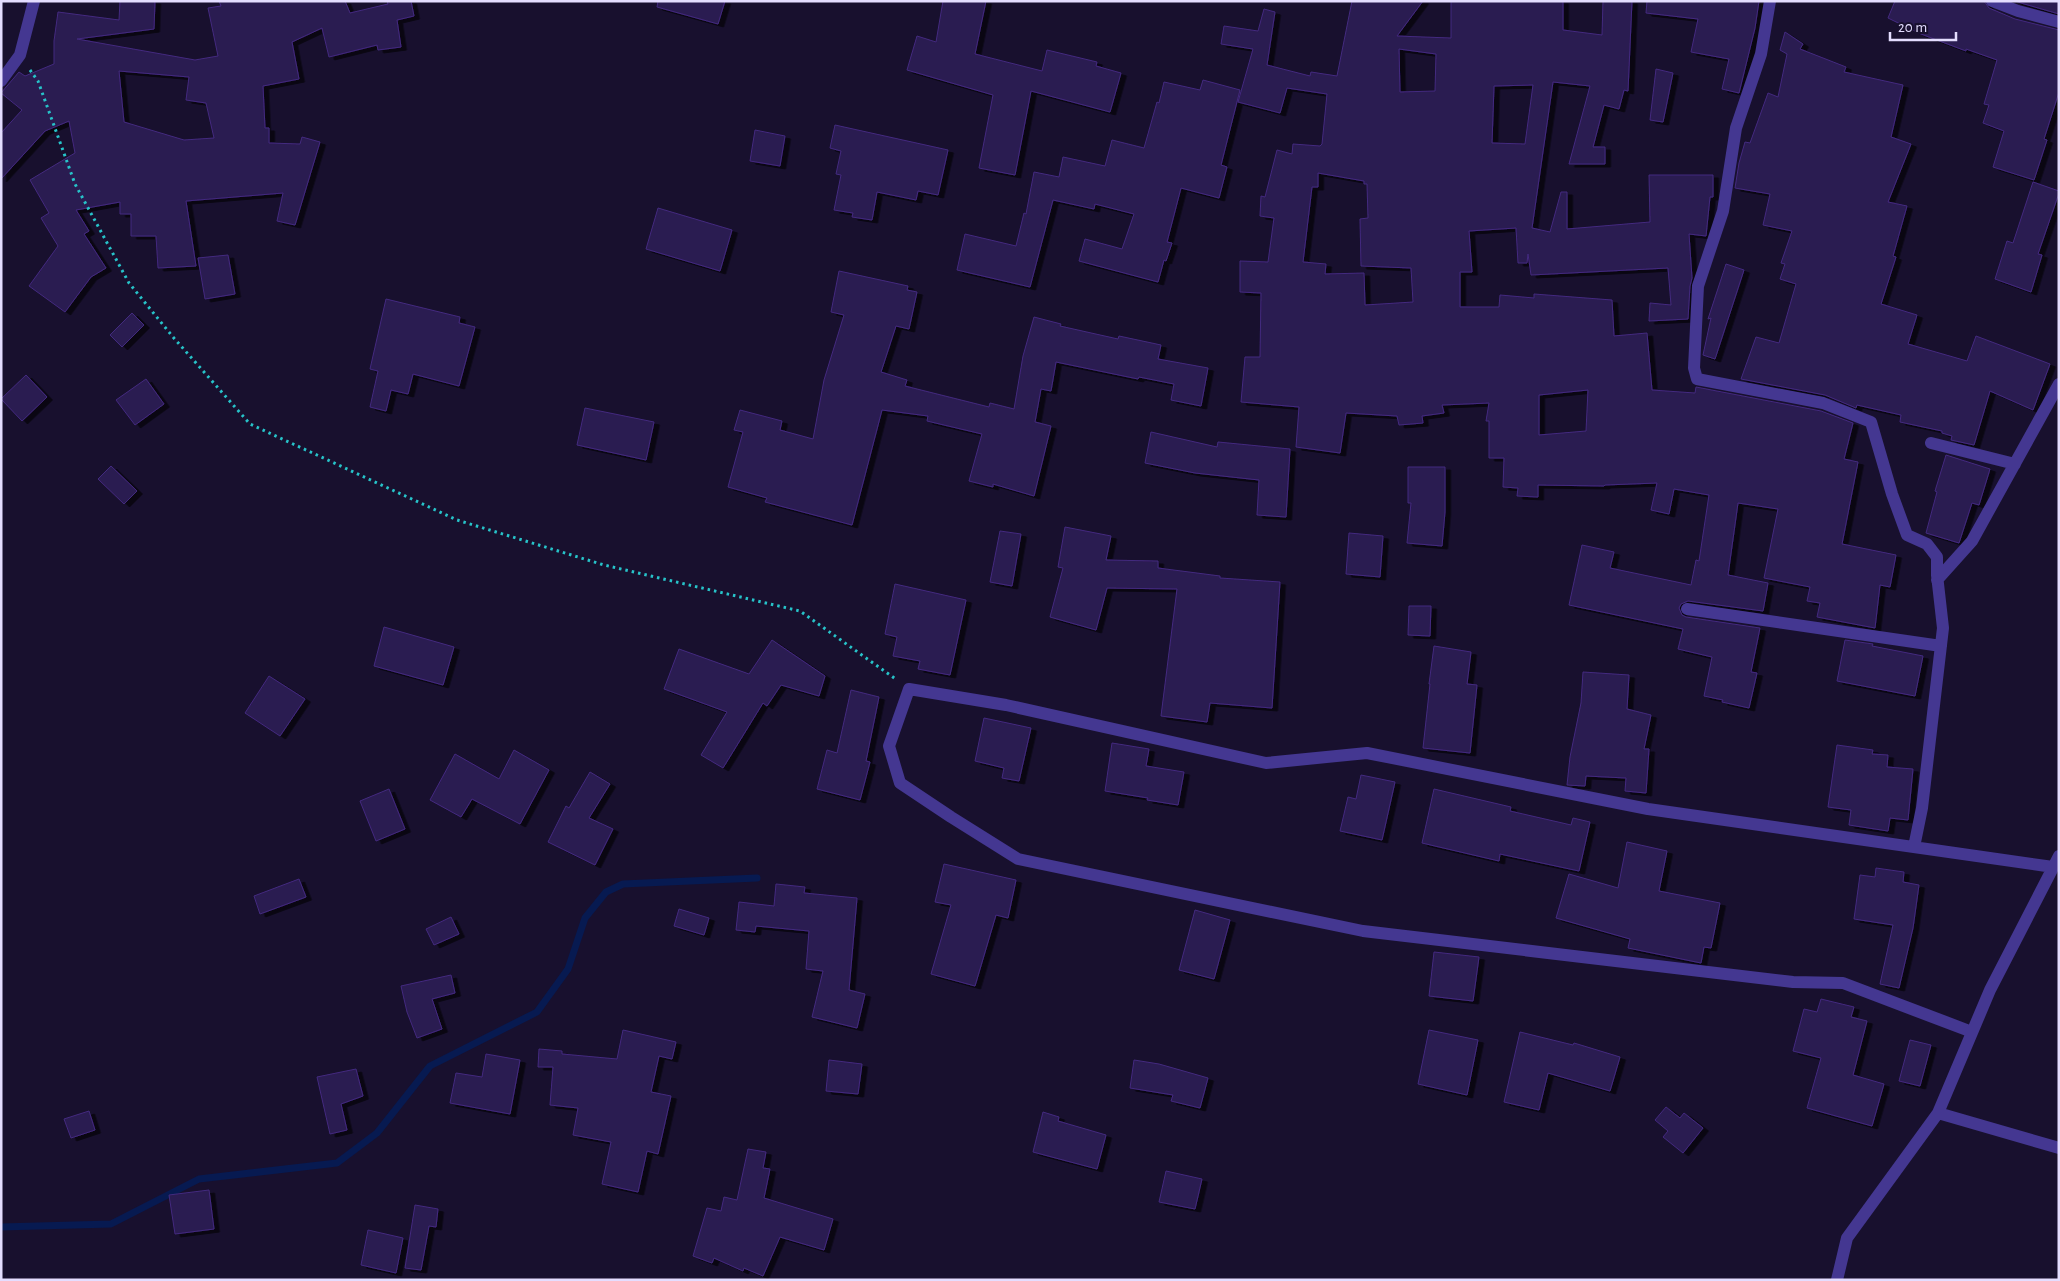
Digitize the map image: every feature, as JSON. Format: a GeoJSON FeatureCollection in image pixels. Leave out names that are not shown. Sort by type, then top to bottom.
{"type":"FeatureCollection","features":[{"type":"Feature","properties":{"kind":"street"},"geometry":{"type":"LineString","coordinates":[[1,81],[20,55],[34,1]]}},
{"type":"Feature","properties":{"kind":"street"},"geometry":{"type":"LineString","coordinates":[[1770,1],[1761,54],[1736,128],[1722,211],[1698,286],[1694,368],[1697,379],[1823,403],[1871,422],[1892,494],[1907,535],[1927,544],[1937,557],[1937,580],[1943,628],[1922,808],[1914,847]]}},
{"type":"Feature","properties":{"kind":"street"},"geometry":{"type":"LineString","coordinates":[[1992,1],[2018,11],[2059,22]]}},
{"type":"Feature","properties":{"kind":"street"},"geometry":{"type":"LineString","coordinates":[[1937,580],[1972,541],[2059,384]]}},
{"type":"Feature","properties":{"kind":"street"},"geometry":{"type":"LineString","coordinates":[[1931,443],[2015,464]]}},
{"type":"Feature","properties":{"kind":"street"},"geometry":{"type":"LineString","coordinates":[[1687,609],[1940,646]]}},
{"type":"Feature","properties":{"kind":"street"},"geometry":{"type":"LineString","coordinates":[[1837,1280],[1847,1238],[1938,1113],[1990,990],[2056,862],[1914,847],[1648,808],[1367,753],[1266,763],[1006,705],[909,689],[889,746],[900,782],[951,818],[1018,859],[1363,931],[1793,982],[1843,984],[1972,1032]]}},
{"type":"Feature","properties":{"kind":"street"},"geometry":{"type":"LineString","coordinates":[[1938,1113],[2059,1148]]}},
{"type":"Feature","properties":{"kind":"path"},"geometry":{"type":"LineString","coordinates":[[20,55],[38,81],[75,184],[129,283],[173,338],[250,424],[457,520],[604,565],[800,611],[909,689]]}},
{"type":"Feature","properties":{"kind":"building"},"geometry":{"type":"Polygon","coordinates":[[[120,1],[155,1],[154,29],[77,39],[195,60],[218,56],[208,8],[221,6],[219,1],[345,1],[350,13],[388,4],[387,1],[411,1],[414,16],[397,20],[401,47],[378,50],[377,45],[329,57],[322,28],[292,42],[299,79],[263,86],[265,128],[269,128],[269,143],[300,144],[302,137],[320,142],[295,225],[277,221],[283,193],[186,201],[196,266],[158,268],[156,236],[131,236],[131,214],[120,214],[120,202],[76,210],[89,231],[84,234],[106,268],[91,277],[65,312],[29,286],[58,246],[41,218],[49,213],[30,180],[75,153],[69,121],[45,131],[1,179],[1,133],[22,110],[1,93],[19,72],[25,76],[54,64],[54,41],[58,12],[119,20],[120,1]],[[119,71],[124,122],[184,140],[214,138],[206,103],[186,100],[189,77],[119,71]]]}},
{"type":"Feature","properties":{"kind":"building"},"geometry":{"type":"Polygon","coordinates":[[[658,1],[725,1],[718,24],[657,7],[658,1]]]}},
{"type":"Feature","properties":{"kind":"building"},"geometry":{"type":"Polygon","coordinates":[[[943,1],[986,1],[975,54],[1042,71],[1047,50],[1097,62],[1096,66],[1121,73],[1110,112],[1031,91],[1015,175],[979,168],[993,95],[907,70],[917,36],[936,42],[943,1]]]}},
{"type":"Feature","properties":{"kind":"building"},"geometry":{"type":"Polygon","coordinates":[[[1352,1],[1423,1],[1397,36],[1451,38],[1451,1],[1563,1],[1563,30],[1602,35],[1603,1],[1632,1],[1628,91],[1624,90],[1619,109],[1604,105],[1593,147],[1605,147],[1605,164],[1569,164],[1590,86],[1553,82],[1532,228],[1550,232],[1561,192],[1567,192],[1567,229],[1650,222],[1649,175],[1713,175],[1713,197],[1710,197],[1706,236],[1689,234],[1692,278],[1688,319],[1649,321],[1650,303],[1671,305],[1668,268],[1531,275],[1528,254],[1527,263],[1518,263],[1516,228],[1469,231],[1472,272],[1460,272],[1460,307],[1499,307],[1500,295],[1534,298],[1534,294],[1612,300],[1614,336],[1647,333],[1652,390],[1695,393],[1696,387],[1821,411],[1853,423],[1844,459],[1858,462],[1842,544],[1896,555],[1890,587],[1880,585],[1875,628],[1817,617],[1820,603],[1807,601],[1810,587],[1764,578],[1778,509],[1738,503],[1728,575],[1768,583],[1763,611],[1688,601],[1681,604],[1679,608],[1682,615],[1686,617],[1760,628],[1751,672],[1757,673],[1749,708],[1704,696],[1712,657],[1678,649],[1683,629],[1569,605],[1582,545],[1614,552],[1610,568],[1691,585],[1696,560],[1699,561],[1709,495],[1674,489],[1669,514],[1651,510],[1657,483],[1604,486],[1538,485],[1538,497],[1517,496],[1518,488],[1503,487],[1504,458],[1489,458],[1489,421],[1486,421],[1489,403],[1442,405],[1444,413],[1422,416],[1423,423],[1399,425],[1397,416],[1346,413],[1340,453],[1296,447],[1299,407],[1241,402],[1245,357],[1260,357],[1261,293],[1240,292],[1240,261],[1268,262],[1274,218],[1260,216],[1261,196],[1265,197],[1277,150],[1292,154],[1293,144],[1320,146],[1322,144],[1327,94],[1287,88],[1280,113],[1238,102],[1253,49],[1221,44],[1224,26],[1258,31],[1264,9],[1275,12],[1267,65],[1310,76],[1311,72],[1337,76],[1352,1]],[[1399,49],[1400,92],[1435,91],[1436,54],[1399,49]],[[1533,85],[1494,86],[1492,143],[1525,144],[1533,85]],[[1318,173],[1318,187],[1312,187],[1303,262],[1326,264],[1325,274],[1364,273],[1365,305],[1413,302],[1411,268],[1361,266],[1360,219],[1368,218],[1367,184],[1364,184],[1364,181],[1318,173]],[[1588,390],[1539,395],[1539,435],[1586,431],[1588,390]]]}},
{"type":"Feature","properties":{"kind":"building"},"geometry":{"type":"Polygon","coordinates":[[[1647,1],[1759,1],[1755,28],[1739,93],[1722,89],[1729,59],[1691,52],[1698,19],[1646,13],[1647,1]]]}},
{"type":"Feature","properties":{"kind":"building"},"geometry":{"type":"Polygon","coordinates":[[[1895,1],[1984,1],[1989,8],[2015,19],[2059,30],[2059,92],[2044,139],[2047,140],[2034,180],[1993,167],[2004,131],[1983,123],[1989,105],[1984,104],[1997,60],[1966,49],[1966,51],[1921,34],[1888,18],[1895,1]]]}},
{"type":"Feature","properties":{"kind":"building"},"geometry":{"type":"Polygon","coordinates":[[[2015,1],[2059,1],[2059,14],[2021,3],[2015,1]]]}},
{"type":"Feature","properties":{"kind":"building"},"geometry":{"type":"Polygon","coordinates":[[[1785,32],[1803,44],[1800,49],[1846,67],[1844,72],[1903,85],[1891,137],[1911,144],[1888,202],[1907,206],[1893,256],[1896,257],[1881,304],[1917,315],[1908,344],[1967,361],[1976,336],[2050,364],[2033,410],[1990,391],[1974,445],[1951,440],[1952,436],[1942,433],[1942,431],[1900,422],[1901,415],[1857,405],[1856,408],[1825,395],[1741,379],[1756,337],[1779,343],[1796,284],[1780,279],[1785,264],[1781,263],[1792,231],[1763,225],[1770,194],[1735,188],[1745,142],[1750,143],[1768,93],[1778,97],[1787,54],[1780,50],[1785,32]]]}},
{"type":"Feature","properties":{"kind":"building"},"geometry":{"type":"Polygon","coordinates":[[[1656,69],[1673,73],[1663,122],[1650,120],[1656,69]]]}},
{"type":"Feature","properties":{"kind":"building"},"geometry":{"type":"Polygon","coordinates":[[[1203,80],[1240,90],[1221,165],[1227,167],[1219,198],[1181,188],[1167,242],[1172,243],[1166,261],[1164,260],[1158,282],[1079,261],[1085,239],[1122,249],[1134,214],[1095,204],[1094,209],[1053,200],[1030,287],[957,270],[965,234],[1016,246],[1024,213],[1026,214],[1034,172],[1059,177],[1063,157],[1105,166],[1112,140],[1144,148],[1164,82],[1200,90],[1203,80]]]}},
{"type":"Feature","properties":{"kind":"building"},"geometry":{"type":"Polygon","coordinates":[[[835,125],[948,150],[938,195],[918,191],[916,200],[877,192],[872,220],[852,217],[853,213],[834,210],[841,175],[836,174],[841,151],[830,148],[835,125]]]}},
{"type":"Feature","properties":{"kind":"building"},"geometry":{"type":"Polygon","coordinates":[[[755,130],[785,136],[780,166],[750,161],[755,130]]]}},
{"type":"Feature","properties":{"kind":"building"},"geometry":{"type":"Polygon","coordinates":[[[2033,182],[2059,191],[2059,193],[2038,254],[2042,255],[2031,292],[1995,279],[2007,241],[2013,243],[2033,182]]]}},
{"type":"Feature","properties":{"kind":"building"},"geometry":{"type":"Polygon","coordinates":[[[658,208],[732,230],[720,271],[646,249],[658,208]]]}},
{"type":"Feature","properties":{"kind":"building"},"geometry":{"type":"Polygon","coordinates":[[[228,255],[235,294],[205,299],[198,258],[228,255]]]}},
{"type":"Feature","properties":{"kind":"building"},"geometry":{"type":"Polygon","coordinates":[[[1726,264],[1744,270],[1715,359],[1703,355],[1711,318],[1708,319],[1726,264]]]}},
{"type":"Feature","properties":{"kind":"building"},"geometry":{"type":"Polygon","coordinates":[[[839,271],[908,286],[907,290],[917,292],[909,329],[896,326],[881,372],[907,380],[905,386],[989,407],[990,403],[1014,409],[1023,356],[1034,317],[1061,324],[1060,326],[1118,339],[1119,336],[1161,345],[1158,359],[1208,368],[1201,406],[1171,400],[1174,384],[1139,377],[1138,379],[1056,362],[1051,391],[1041,389],[1035,422],[1051,426],[1034,496],[993,484],[993,487],[969,481],[982,434],[927,421],[928,416],[882,410],[852,525],[765,502],[767,498],[728,487],[743,432],[734,430],[740,410],[782,421],[780,430],[813,439],[824,380],[844,315],[831,312],[839,271]]]}},
{"type":"Feature","properties":{"kind":"building"},"geometry":{"type":"Polygon","coordinates":[[[386,299],[460,317],[459,323],[475,327],[459,386],[413,374],[408,394],[391,390],[386,411],[370,407],[378,371],[370,369],[386,299]]]}},
{"type":"Feature","properties":{"kind":"building"},"geometry":{"type":"Polygon","coordinates":[[[132,313],[144,325],[122,347],[110,335],[132,313]]]}},
{"type":"Feature","properties":{"kind":"building"},"geometry":{"type":"Polygon","coordinates":[[[26,375],[47,397],[22,421],[1,399],[26,375]]]}},
{"type":"Feature","properties":{"kind":"building"},"geometry":{"type":"Polygon","coordinates":[[[146,379],[164,404],[135,425],[116,400],[146,379]]]}},
{"type":"Feature","properties":{"kind":"building"},"geometry":{"type":"Polygon","coordinates":[[[585,408],[654,422],[646,460],[577,445],[585,408]]]}},
{"type":"Feature","properties":{"kind":"building"},"geometry":{"type":"Polygon","coordinates":[[[1151,432],[1217,447],[1218,442],[1290,449],[1286,517],[1257,515],[1259,480],[1195,473],[1145,463],[1151,432]]]}},
{"type":"Feature","properties":{"kind":"building"},"geometry":{"type":"Polygon","coordinates":[[[1946,455],[1990,469],[1979,505],[1972,503],[1959,543],[1926,533],[1937,492],[1935,491],[1946,455]]]}},
{"type":"Feature","properties":{"kind":"building"},"geometry":{"type":"Polygon","coordinates":[[[111,466],[137,491],[124,504],[98,479],[111,466]]]}},
{"type":"Feature","properties":{"kind":"building"},"geometry":{"type":"Polygon","coordinates":[[[1408,467],[1445,467],[1445,512],[1442,546],[1407,543],[1411,503],[1408,503],[1408,467]]]}},
{"type":"Feature","properties":{"kind":"building"},"geometry":{"type":"Polygon","coordinates":[[[1065,527],[1111,536],[1106,560],[1158,561],[1158,568],[1220,576],[1220,578],[1280,582],[1272,708],[1210,703],[1207,722],[1161,716],[1177,589],[1107,588],[1096,630],[1050,617],[1063,568],[1058,567],[1065,527]]]}},
{"type":"Feature","properties":{"kind":"building"},"geometry":{"type":"Polygon","coordinates":[[[1000,531],[1021,534],[1012,586],[990,582],[1000,531]]]}},
{"type":"Feature","properties":{"kind":"building"},"geometry":{"type":"Polygon","coordinates":[[[1349,533],[1383,536],[1380,577],[1346,574],[1349,533]]]}},
{"type":"Feature","properties":{"kind":"building"},"geometry":{"type":"Polygon","coordinates":[[[895,584],[966,600],[950,675],[918,669],[920,661],[893,656],[897,637],[885,634],[895,584]]]}},
{"type":"Feature","properties":{"kind":"building"},"geometry":{"type":"Polygon","coordinates":[[[1409,606],[1431,606],[1430,636],[1408,635],[1409,606]]]}},
{"type":"Feature","properties":{"kind":"building"},"geometry":{"type":"Polygon","coordinates":[[[384,627],[454,647],[443,685],[374,666],[384,627]]]}},
{"type":"Feature","properties":{"kind":"building"},"geometry":{"type":"Polygon","coordinates":[[[772,640],[825,676],[819,696],[781,685],[767,706],[763,703],[723,768],[701,755],[727,712],[664,689],[679,649],[749,674],[772,640]]]}},
{"type":"Feature","properties":{"kind":"building"},"geometry":{"type":"Polygon","coordinates":[[[1845,640],[1873,644],[1872,646],[1923,656],[1915,696],[1837,681],[1845,640]]]}},
{"type":"Feature","properties":{"kind":"building"},"geometry":{"type":"Polygon","coordinates":[[[1434,646],[1471,652],[1467,684],[1477,685],[1470,753],[1423,748],[1434,646]]]}},
{"type":"Feature","properties":{"kind":"building"},"geometry":{"type":"Polygon","coordinates":[[[1583,672],[1629,675],[1627,709],[1651,715],[1644,749],[1649,749],[1646,793],[1625,791],[1626,778],[1586,776],[1585,786],[1567,785],[1570,757],[1581,703],[1583,672]]]}},
{"type":"Feature","properties":{"kind":"building"},"geometry":{"type":"Polygon","coordinates":[[[269,676],[305,699],[280,736],[245,713],[269,676]]]}},
{"type":"Feature","properties":{"kind":"building"},"geometry":{"type":"Polygon","coordinates":[[[851,690],[879,697],[866,761],[870,762],[860,800],[817,789],[827,750],[837,753],[851,690]]]}},
{"type":"Feature","properties":{"kind":"building"},"geometry":{"type":"Polygon","coordinates":[[[984,718],[1031,728],[1019,781],[1002,778],[1004,768],[975,761],[984,718]]]}},
{"type":"Feature","properties":{"kind":"building"},"geometry":{"type":"Polygon","coordinates":[[[1112,743],[1149,749],[1146,766],[1184,772],[1178,805],[1105,791],[1112,743]]]}},
{"type":"Feature","properties":{"kind":"building"},"geometry":{"type":"Polygon","coordinates":[[[1837,745],[1873,750],[1872,754],[1888,755],[1887,767],[1913,769],[1908,820],[1890,818],[1888,831],[1849,825],[1851,810],[1828,807],[1837,745]]]}},
{"type":"Feature","properties":{"kind":"building"},"geometry":{"type":"Polygon","coordinates":[[[514,750],[549,770],[520,824],[472,799],[461,817],[430,800],[455,754],[499,779],[514,750]]]}},
{"type":"Feature","properties":{"kind":"building"},"geometry":{"type":"Polygon","coordinates":[[[590,772],[610,784],[589,818],[613,829],[595,865],[548,842],[566,806],[569,808],[590,772]]]}},
{"type":"Feature","properties":{"kind":"building"},"geometry":{"type":"Polygon","coordinates":[[[1361,775],[1395,782],[1382,840],[1340,831],[1348,797],[1356,799],[1361,775]]]}},
{"type":"Feature","properties":{"kind":"building"},"geometry":{"type":"Polygon","coordinates":[[[389,789],[405,829],[376,841],[360,801],[389,789]]]}},
{"type":"Feature","properties":{"kind":"building"},"geometry":{"type":"Polygon","coordinates":[[[1434,789],[1511,807],[1510,811],[1571,825],[1573,818],[1590,822],[1579,871],[1500,854],[1499,861],[1422,843],[1434,789]]]}},
{"type":"Feature","properties":{"kind":"building"},"geometry":{"type":"Polygon","coordinates":[[[1627,842],[1667,851],[1659,891],[1720,903],[1711,948],[1704,947],[1701,963],[1628,948],[1630,939],[1556,918],[1569,874],[1618,888],[1627,842]]]}},
{"type":"Feature","properties":{"kind":"building"},"geometry":{"type":"Polygon","coordinates":[[[944,864],[1016,880],[1008,918],[996,915],[975,986],[931,974],[951,905],[935,902],[944,864]]]}},
{"type":"Feature","properties":{"kind":"building"},"geometry":{"type":"Polygon","coordinates":[[[1876,868],[1904,872],[1903,882],[1919,885],[1913,928],[1899,988],[1880,984],[1893,925],[1854,919],[1860,875],[1875,877],[1876,868]]]}},
{"type":"Feature","properties":{"kind":"building"},"geometry":{"type":"Polygon","coordinates":[[[299,879],[306,897],[260,914],[254,896],[299,879]]]}},
{"type":"Feature","properties":{"kind":"building"},"geometry":{"type":"Polygon","coordinates":[[[776,884],[805,887],[804,893],[857,898],[849,990],[865,994],[857,1028],[812,1017],[823,971],[806,969],[809,931],[756,926],[755,932],[736,930],[739,902],[774,906],[776,884]]]}},
{"type":"Feature","properties":{"kind":"building"},"geometry":{"type":"Polygon","coordinates":[[[679,909],[709,918],[704,935],[674,926],[679,909]]]}},
{"type":"Feature","properties":{"kind":"building"},"geometry":{"type":"Polygon","coordinates":[[[1195,910],[1230,920],[1214,979],[1179,970],[1195,910]]]}},
{"type":"Feature","properties":{"kind":"building"},"geometry":{"type":"Polygon","coordinates":[[[451,917],[459,934],[434,945],[426,929],[451,917]]]}},
{"type":"Feature","properties":{"kind":"building"},"geometry":{"type":"Polygon","coordinates":[[[1434,952],[1479,957],[1473,1001],[1429,996],[1434,952]]]}},
{"type":"Feature","properties":{"kind":"building"},"geometry":{"type":"Polygon","coordinates":[[[451,975],[455,993],[432,999],[442,1029],[417,1038],[407,1012],[401,986],[451,975]]]}},
{"type":"Feature","properties":{"kind":"building"},"geometry":{"type":"Polygon","coordinates":[[[1821,999],[1854,1007],[1851,1017],[1867,1021],[1853,1075],[1884,1084],[1872,1126],[1807,1108],[1821,1058],[1793,1051],[1804,1009],[1817,1012],[1821,999]]]}},
{"type":"Feature","properties":{"kind":"building"},"geometry":{"type":"Polygon","coordinates":[[[623,1030],[676,1042],[672,1059],[659,1056],[651,1092],[671,1096],[658,1154],[647,1151],[638,1192],[602,1184],[611,1142],[573,1135],[578,1108],[550,1105],[553,1067],[538,1067],[539,1049],[562,1051],[562,1054],[617,1059],[623,1030]]]}},
{"type":"Feature","properties":{"kind":"building"},"geometry":{"type":"Polygon","coordinates":[[[1429,1030],[1478,1040],[1467,1095],[1418,1084],[1429,1030]]]}},
{"type":"Feature","properties":{"kind":"building"},"geometry":{"type":"Polygon","coordinates":[[[1520,1032],[1573,1045],[1574,1043],[1620,1057],[1610,1091],[1548,1073],[1539,1110],[1504,1102],[1520,1032]]]}},
{"type":"Feature","properties":{"kind":"building"},"geometry":{"type":"Polygon","coordinates":[[[1910,1040],[1931,1045],[1920,1086],[1899,1081],[1910,1040]]]}},
{"type":"Feature","properties":{"kind":"building"},"geometry":{"type":"Polygon","coordinates":[[[486,1054],[520,1060],[510,1114],[450,1103],[456,1073],[482,1077],[486,1054]]]}},
{"type":"Feature","properties":{"kind":"building"},"geometry":{"type":"Polygon","coordinates":[[[829,1060],[862,1064],[858,1094],[826,1091],[829,1060]]]}},
{"type":"Feature","properties":{"kind":"building"},"geometry":{"type":"Polygon","coordinates":[[[1134,1060],[1159,1064],[1208,1078],[1200,1108],[1171,1101],[1173,1095],[1130,1088],[1134,1060]]]}},
{"type":"Feature","properties":{"kind":"building"},"geometry":{"type":"Polygon","coordinates":[[[356,1069],[363,1096],[341,1104],[347,1130],[330,1134],[317,1077],[356,1069]]]}},
{"type":"Feature","properties":{"kind":"building"},"geometry":{"type":"Polygon","coordinates":[[[1666,1107],[1680,1118],[1684,1113],[1703,1128],[1683,1153],[1663,1137],[1668,1131],[1655,1120],[1666,1107]]]}},
{"type":"Feature","properties":{"kind":"building"},"geometry":{"type":"Polygon","coordinates":[[[89,1111],[95,1130],[71,1138],[64,1119],[89,1111]]]}},
{"type":"Feature","properties":{"kind":"building"},"geometry":{"type":"Polygon","coordinates":[[[1043,1112],[1059,1117],[1058,1121],[1106,1135],[1097,1169],[1033,1152],[1043,1112]]]}},
{"type":"Feature","properties":{"kind":"building"},"geometry":{"type":"Polygon","coordinates":[[[748,1149],[766,1152],[763,1168],[770,1169],[764,1198],[833,1219],[824,1250],[780,1237],[763,1276],[744,1268],[743,1271],[714,1258],[712,1263],[693,1256],[707,1208],[721,1211],[724,1197],[737,1200],[748,1149]]]}},
{"type":"Feature","properties":{"kind":"building"},"geometry":{"type":"Polygon","coordinates":[[[1166,1171],[1202,1179],[1195,1209],[1159,1202],[1166,1171]]]}},
{"type":"Feature","properties":{"kind":"building"},"geometry":{"type":"Polygon","coordinates":[[[209,1190],[214,1229],[175,1234],[169,1195],[209,1190]]]}},
{"type":"Feature","properties":{"kind":"building"},"geometry":{"type":"Polygon","coordinates":[[[415,1205],[438,1209],[436,1227],[429,1226],[421,1270],[405,1268],[415,1205]]]}},
{"type":"Feature","properties":{"kind":"building"},"geometry":{"type":"Polygon","coordinates":[[[368,1230],[403,1238],[396,1273],[361,1265],[368,1230]]]}},
{"type":"Feature","properties":{"kind":"waterway"},"geometry":{"type":"LineString","coordinates":[[1,1227],[111,1224],[199,1179],[337,1163],[377,1133],[430,1066],[537,1012],[568,969],[585,918],[606,892],[623,884],[757,878]]}}]}
